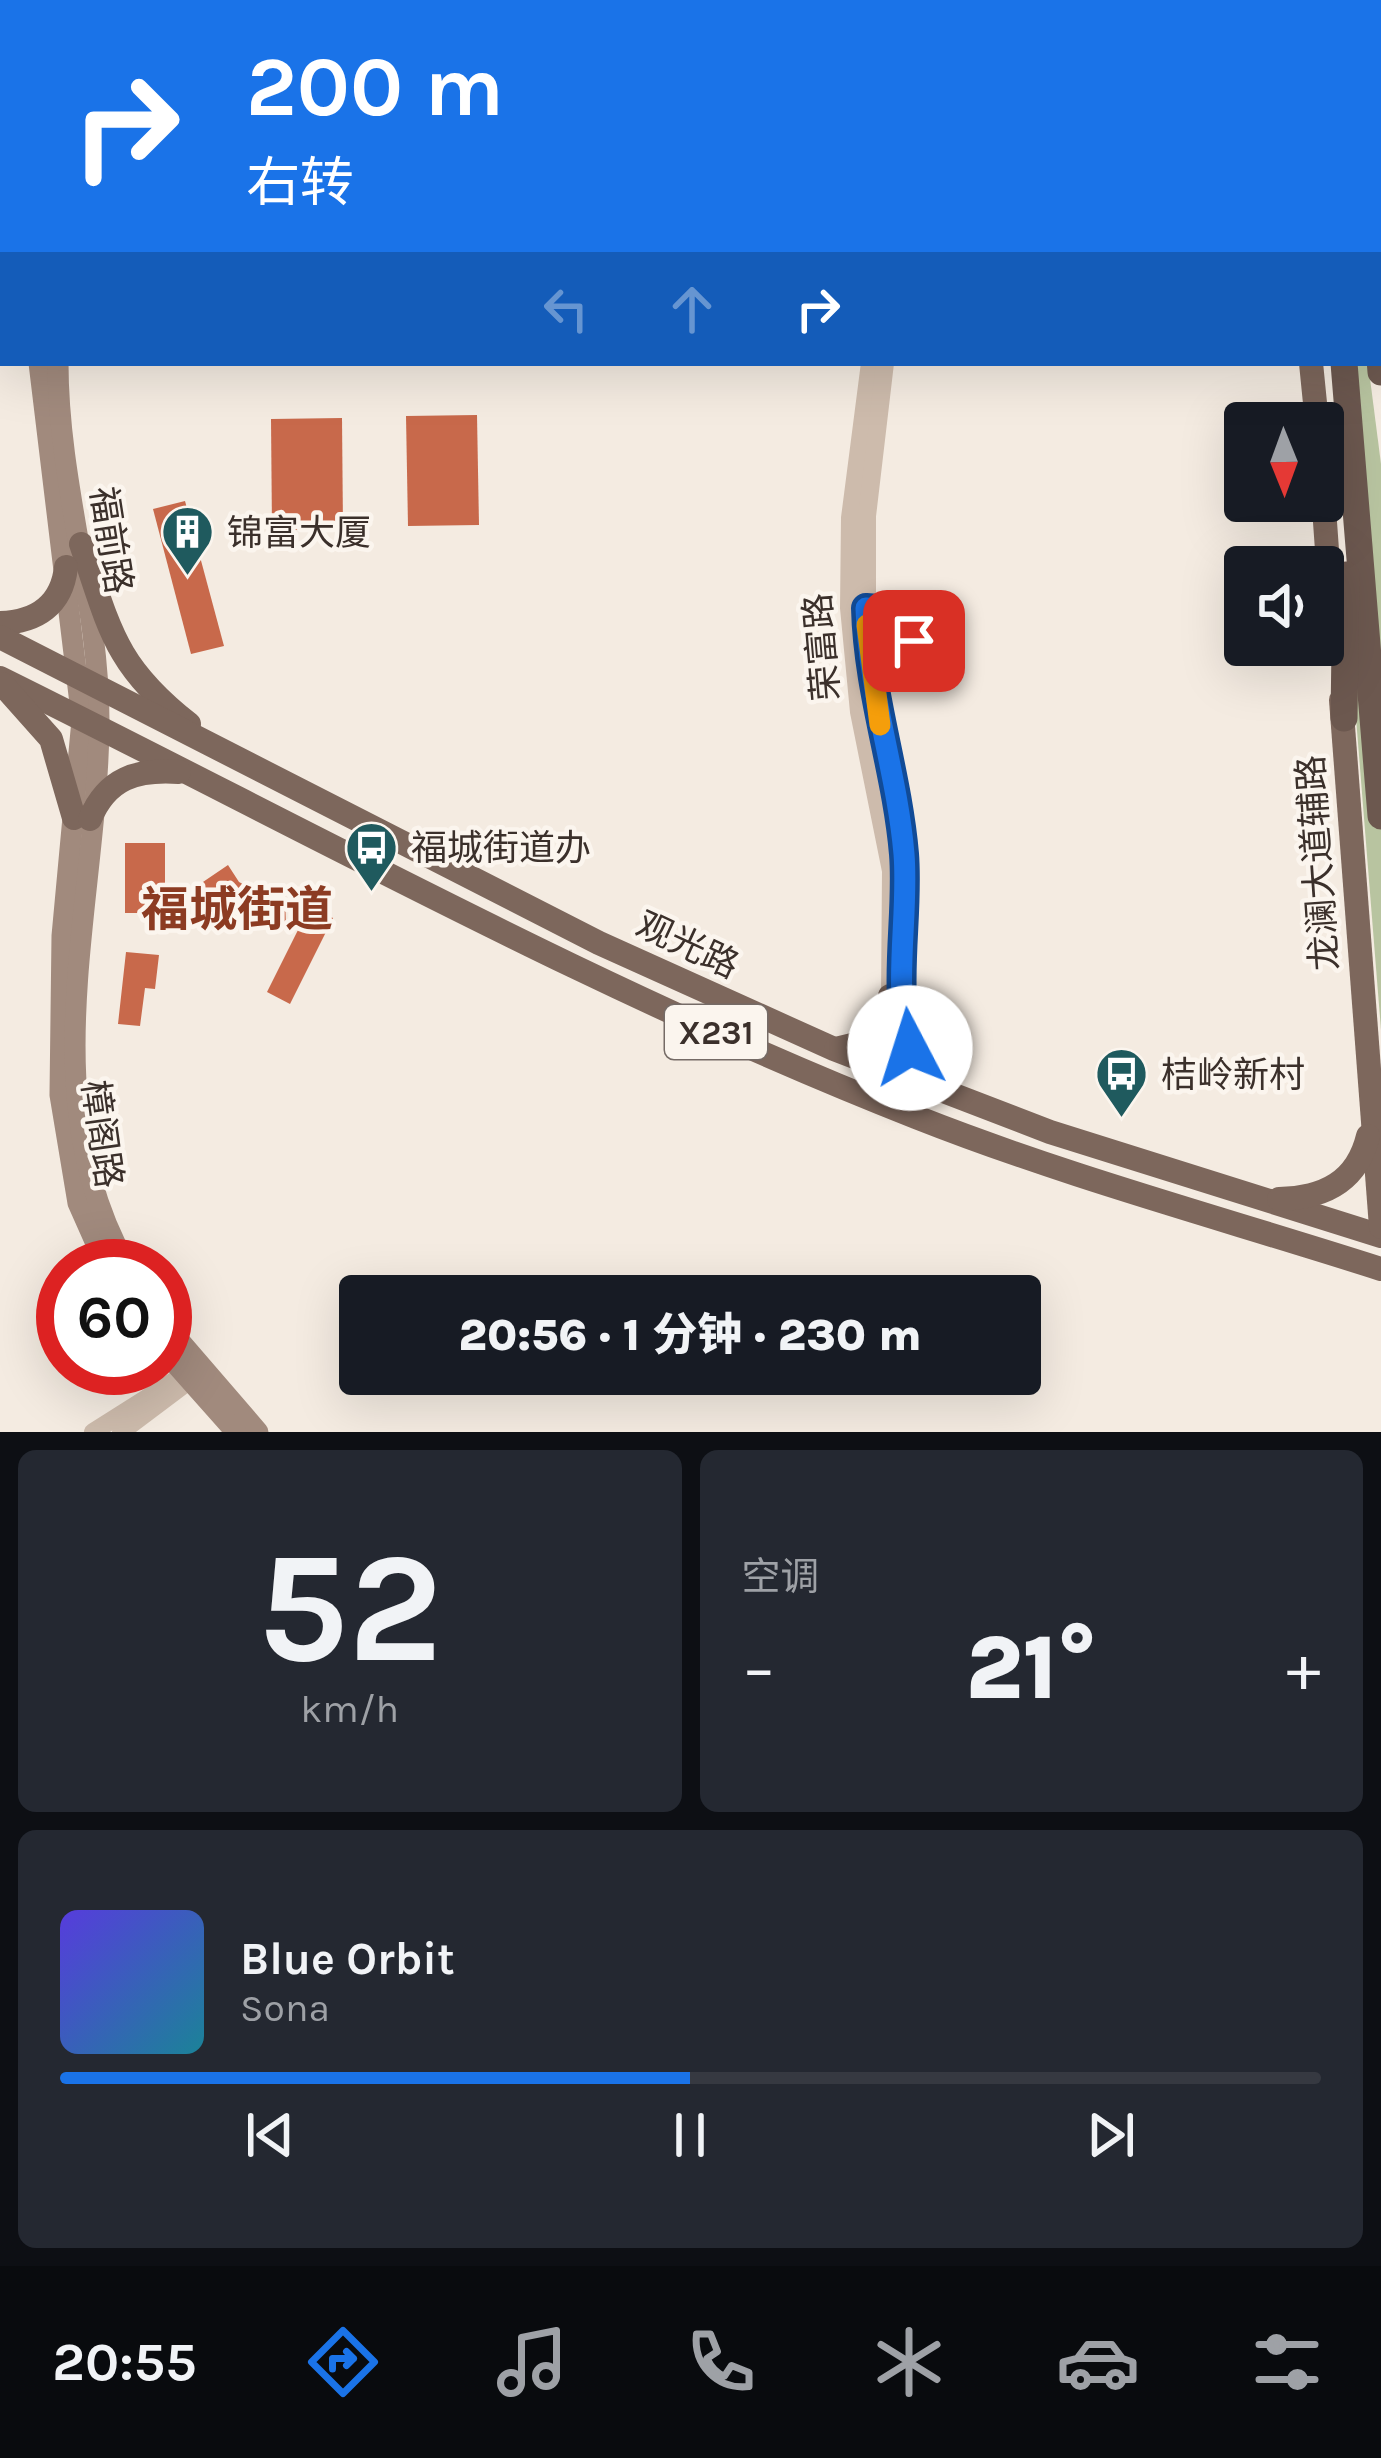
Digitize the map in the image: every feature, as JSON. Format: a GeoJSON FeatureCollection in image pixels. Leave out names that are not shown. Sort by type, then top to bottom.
{"type":"FeatureCollection","features":[{"type":"Feature","properties":{"kind":"highway"},"geometry":{"type":"LineString","coordinates":[[1344,366],[1381,816]]}},
{"type":"Feature","properties":{"kind":"highway"},"geometry":{"type":"LineString","coordinates":[[1343,718],[1348,426]]}},
{"type":"Feature","properties":{"kind":"main road","name":"福前路"},"geometry":{"type":"LineString","coordinates":[[39,366],[43,425],[88,684]]}},
{"type":"Feature","properties":{"kind":"main road","name":"福前路"},"geometry":{"type":"LineString","coordinates":[[58,366],[63,440],[81,544],[91,724]]}},
{"type":"Feature","properties":{"kind":"main road"},"geometry":{"type":"LineString","coordinates":[[1311,366],[1315,402]]}},
{"type":"Feature","properties":{"kind":"main road","name":"龙澜大道辅路"},"geometry":{"type":"LineString","coordinates":[[1326,522],[1381,1232]]}},
{"type":"Feature","properties":{"kind":"main road"},"geometry":{"type":"LineString","coordinates":[[81,544],[115,644],[131,673],[234,759]]}},
{"type":"Feature","properties":{"kind":"main road"},"geometry":{"type":"LineString","coordinates":[[0,622],[43,613],[59,594],[66,567]]}},
{"type":"Feature","properties":{"kind":"main road","name":"观光路"},"geometry":{"type":"LineString","coordinates":[[0,637],[599,943],[833,1049],[950,1096],[1258,1199],[1381,1232]]}},
{"type":"Feature","properties":{"kind":"main road"},"geometry":{"type":"LineString","coordinates":[[0,681],[51,739],[82,819],[126,776],[143,771],[194,773]]}},
{"type":"Feature","properties":{"kind":"main road","name":"观光路"},"geometry":{"type":"LineString","coordinates":[[0,681],[194,773],[540,952],[912,1116],[1039,1164],[1381,1269]]}},
{"type":"Feature","properties":{"kind":"main road","name":"樟阁路"},"geometry":{"type":"LineString","coordinates":[[91,724],[82,819],[78,1095],[96,1197],[115,1239]]}},
{"type":"Feature","properties":{"kind":"main road","name":"樟阁路"},"geometry":{"type":"LineString","coordinates":[[82,819],[62,936],[61,1095],[78,1203],[94,1239]]}},
{"type":"Feature","properties":{"kind":"main road"},"geometry":{"type":"LineString","coordinates":[[833,1049],[873,1040],[897,996]]}},
{"type":"Feature","properties":{"kind":"main road"},"geometry":{"type":"LineString","coordinates":[[897,996],[910,1048],[950,1096]]}},
{"type":"Feature","properties":{"kind":"main road"},"geometry":{"type":"LineString","coordinates":[[1258,1199],[1307,1197],[1342,1184],[1364,1152],[1372,1116]]}},
{"type":"Feature","properties":{"kind":"main road"},"geometry":{"type":"LineString","coordinates":[[192,1374],[236,1432]]}},
{"type":"Feature","properties":{"kind":"main road"},"geometry":{"type":"LineString","coordinates":[[192,1374],[258,1432]]}},
{"type":"Feature","properties":{"kind":"street","name":"荣富路"},"geometry":{"type":"LineString","coordinates":[[870,366],[850,518],[858,608],[903,847],[897,996]]}},
{"type":"Feature","properties":{"kind":"street","name":"荣富路"},"geometry":{"type":"LineString","coordinates":[[858,608],[885,366]]}},
{"type":"Feature","properties":{"kind":"street"},"geometry":{"type":"LineString","coordinates":[[858,608],[879,609],[914,641]]}},
{"type":"Feature","properties":{"kind":"street"},"geometry":{"type":"LineString","coordinates":[[93,1432],[156,1395]]}},
{"type":"Feature","properties":{"kind":"street"},"geometry":{"type":"LineString","coordinates":[[121,1432],[166,1395]]}},
{"type":"Feature","properties":{"kind":"green space"},"geometry":{"type":"Polygon","coordinates":[[[1357,366],[1368,366],[1381,464],[1381,1030],[1354,693],[1357,366]]]}},
{"type":"Feature","properties":{"kind":"building"},"geometry":{"type":"Polygon","coordinates":[[[477,415],[479,525],[408,526],[406,416],[477,415]]]}},
{"type":"Feature","properties":{"kind":"building"},"geometry":{"type":"Polygon","coordinates":[[[342,418],[343,529],[272,530],[271,419],[342,418]]]}},
{"type":"Feature","properties":{"kind":"building","name":"锦富大厦"},"geometry":{"type":"Polygon","coordinates":[[[185,501],[224,646],[191,654],[153,509],[185,501]]]}},
{"type":"Feature","properties":{"kind":"building"},"geometry":{"type":"Polygon","coordinates":[[[125,843],[165,843],[165,913],[125,913],[125,843]]]}},
{"type":"Feature","properties":{"kind":"building"},"geometry":{"type":"Polygon","coordinates":[[[228,865],[239,882],[264,895],[285,894],[286,928],[252,929],[218,911],[200,884],[228,865]]]}},
{"type":"Feature","properties":{"kind":"building"},"geometry":{"type":"Polygon","coordinates":[[[310,906],[333,918],[290,1004],[267,992],[310,906]]]}},
{"type":"Feature","properties":{"kind":"building"},"geometry":{"type":"Polygon","coordinates":[[[126,952],[159,955],[155,989],[145,988],[140,1026],[118,1024],[126,952]]]}},
{"type":"Feature","properties":{"kind":"slow traffic"},"geometry":{"type":"LineString","coordinates":[[867,625],[880,725]]}},
{"type":"Feature","properties":{"kind":"place","name":"锦富大厦"},"geometry":{"type":"Point","coordinates":[188,578]}},
{"type":"Feature","properties":{"kind":"place","name":"福城街道办"},"geometry":{"type":"Point","coordinates":[372,893]}},
{"type":"Feature","properties":{"kind":"place","name":"桔岭新村"},"geometry":{"type":"Point","coordinates":[1122,1120]}},
{"type":"Feature","properties":{"kind":"district","name":"福城街道"},"geometry":{"type":"Point","coordinates":[237,909]}},
{"type":"Feature","properties":{"kind":"route"},"geometry":{"type":"LineString","coordinates":[[910,1048],[903,1013],[907,920],[903,847],[874,699],[866,608],[879,609],[914,641]]}}]}
